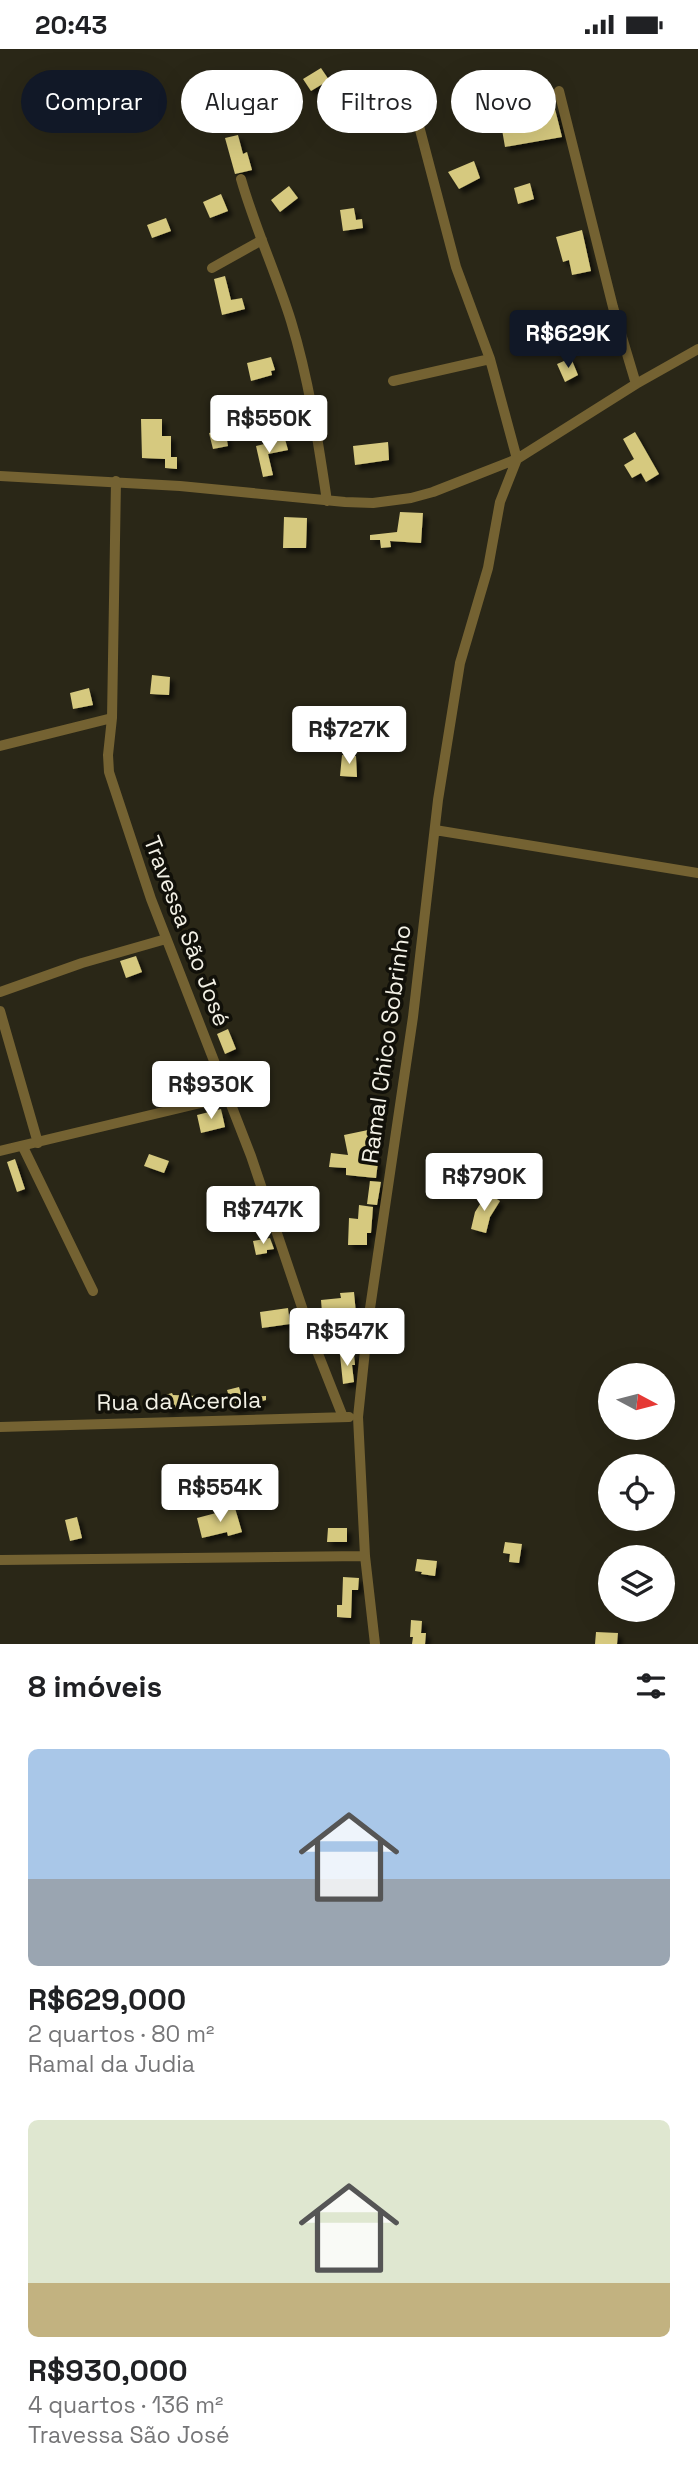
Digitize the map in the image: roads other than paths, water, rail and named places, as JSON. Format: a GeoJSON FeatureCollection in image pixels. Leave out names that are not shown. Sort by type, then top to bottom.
{"type":"FeatureCollection","features":[{"type":"Feature","properties":{"kind":"street"},"geometry":{"type":"LineString","coordinates":[[559,91],[613,307],[636,384]]}},
{"type":"Feature","properties":{"kind":"street"},"geometry":{"type":"LineString","coordinates":[[421,133],[456,267],[490,359],[517,459]]}},
{"type":"Feature","properties":{"kind":"street"},"geometry":{"type":"LineString","coordinates":[[241,179],[252,219],[288,311],[304,368],[327,501]]}},
{"type":"Feature","properties":{"kind":"street"},"geometry":{"type":"LineString","coordinates":[[212,268],[262,240]]}},
{"type":"Feature","properties":{"kind":"street"},"geometry":{"type":"LineString","coordinates":[[0,476],[116,481],[327,501],[373,503],[411,498],[517,459],[636,384],[698,349]]}},
{"type":"Feature","properties":{"kind":"street"},"geometry":{"type":"LineString","coordinates":[[393,380],[490,359]]}},
{"type":"Feature","properties":{"kind":"street","name":"Ramal Chico Sobrinho"},"geometry":{"type":"LineString","coordinates":[[375,1644],[365,1556],[358,1417],[368,1322],[411,1030],[435,830],[460,663],[488,568],[500,502],[517,459]]}},
{"type":"Feature","properties":{"kind":"street","name":"Travessa São José"},"geometry":{"type":"LineString","coordinates":[[116,481],[109,772],[131,843],[226,1097],[251,1156],[315,1346],[343,1417]]}},
{"type":"Feature","properties":{"kind":"street"},"geometry":{"type":"LineString","coordinates":[[0,746],[112,719]]}},
{"type":"Feature","properties":{"kind":"street"},"geometry":{"type":"LineString","coordinates":[[435,830],[698,873]]}},
{"type":"Feature","properties":{"kind":"street"},"geometry":{"type":"LineString","coordinates":[[0,992],[82,963],[166,939]]}},
{"type":"Feature","properties":{"kind":"street"},"geometry":{"type":"LineString","coordinates":[[0,1011],[38,1143]]}},
{"type":"Feature","properties":{"kind":"street"},"geometry":{"type":"LineString","coordinates":[[0,1151],[226,1097]]}},
{"type":"Feature","properties":{"kind":"street"},"geometry":{"type":"LineString","coordinates":[[23,1147],[93,1291]]}},
{"type":"Feature","properties":{"kind":"street","name":"Rua da Acerola"},"geometry":{"type":"LineString","coordinates":[[0,1427],[358,1417]]}},
{"type":"Feature","properties":{"kind":"street"},"geometry":{"type":"LineString","coordinates":[[0,1560],[365,1556]]}}]}
